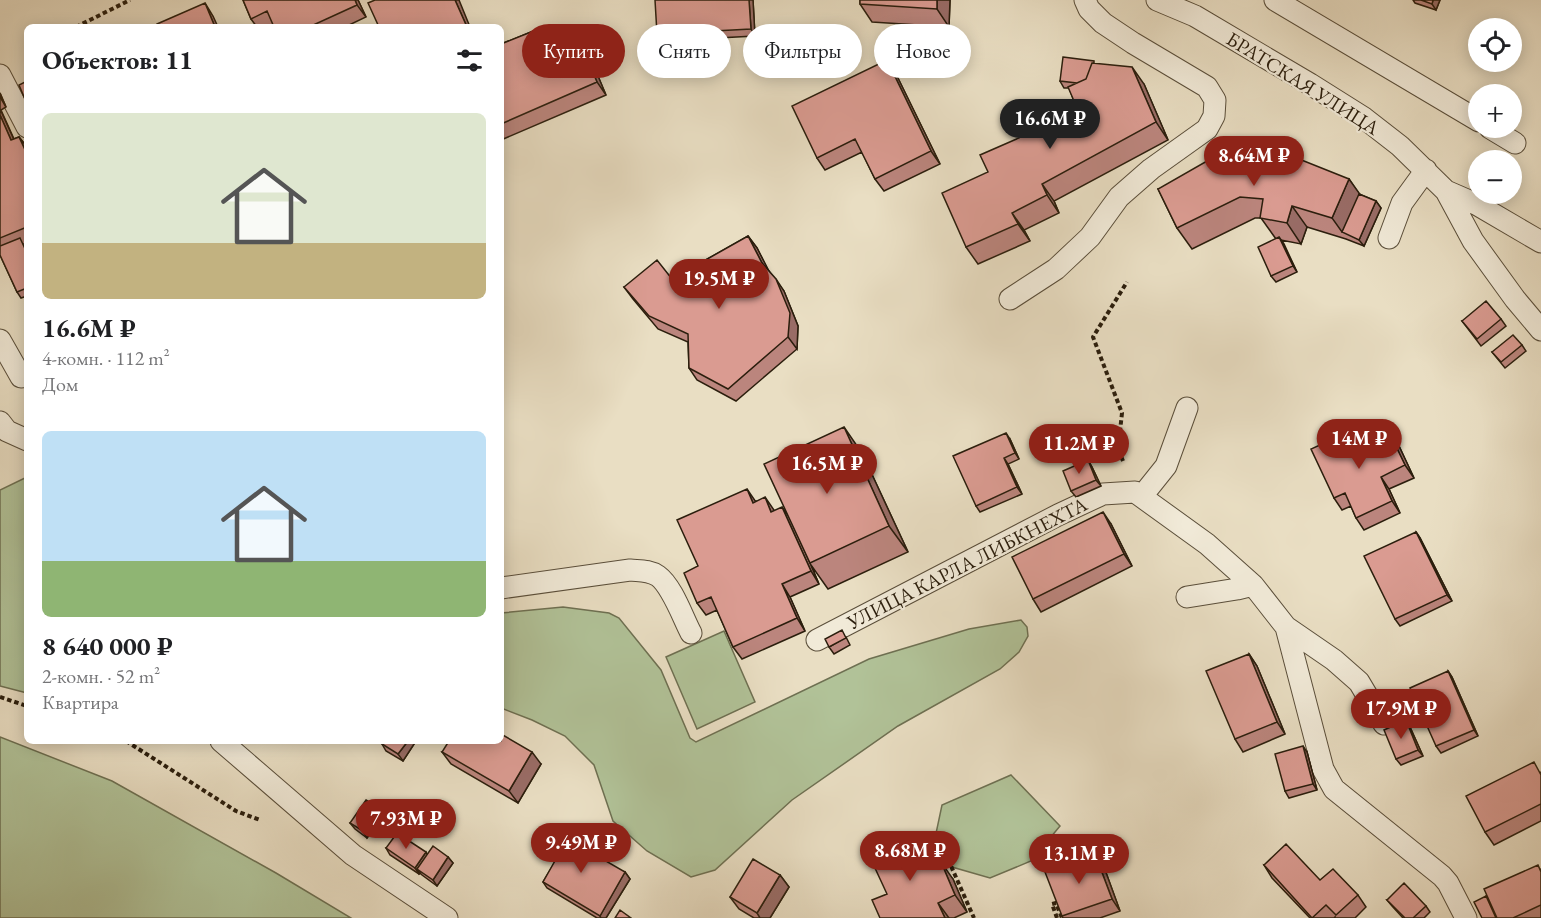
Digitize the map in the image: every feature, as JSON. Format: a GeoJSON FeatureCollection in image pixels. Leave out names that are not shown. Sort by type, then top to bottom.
{"type":"FeatureCollection","features":[{"type":"Feature","properties":{"kind":"lane"},"geometry":{"type":"LineString","coordinates":[[1010,299],[1056,269],[1090,237],[1119,197],[1207,129],[1214,116],[1215,100],[1207,87],[1132,43],[1103,23],[1089,9],[1085,0]]}},
{"type":"Feature","properties":{"kind":"lane","name":"БРАТСКАЯ УЛИЦА"},"geometry":{"type":"LineString","coordinates":[[1157,0],[1195,16],[1339,102],[1400,146],[1446,191],[1473,241],[1515,299],[1541,330]]}},
{"type":"Feature","properties":{"kind":"lane"},"geometry":{"type":"LineString","coordinates":[[1275,0],[1468,114]]}},
{"type":"Feature","properties":{"kind":"lane"},"geometry":{"type":"LineString","coordinates":[[0,75],[24,121]]}},
{"type":"Feature","properties":{"kind":"lane"},"geometry":{"type":"LineString","coordinates":[[1507,138],[1515,143]]}},
{"type":"Feature","properties":{"kind":"lane"},"geometry":{"type":"LineString","coordinates":[[1389,238],[1402,203],[1426,170]]}},
{"type":"Feature","properties":{"kind":"lane"},"geometry":{"type":"LineString","coordinates":[[1446,191],[1476,204],[1541,242]]}},
{"type":"Feature","properties":{"kind":"lane"},"geometry":{"type":"LineString","coordinates":[[0,340],[21,377]]}},
{"type":"Feature","properties":{"kind":"lane"},"geometry":{"type":"LineString","coordinates":[[1187,408],[1166,466],[1138,494],[1207,544],[1253,585],[1286,627],[1334,660],[1359,682],[1384,724]]}},
{"type":"Feature","properties":{"kind":"lane"},"geometry":{"type":"LineString","coordinates":[[0,422],[7,431],[24,439]]}},
{"type":"Feature","properties":{"kind":"lane","name":"УЛИЦА КАРЛА ЛИБКНЕХТА"},"geometry":{"type":"LineString","coordinates":[[817,640],[1103,494],[1138,494]]}},
{"type":"Feature","properties":{"kind":"lane"},"geometry":{"type":"LineString","coordinates":[[504,588],[630,570],[646,571],[659,576],[669,589],[691,633]]}},
{"type":"Feature","properties":{"kind":"lane"},"geometry":{"type":"LineString","coordinates":[[1187,597],[1253,585]]}},
{"type":"Feature","properties":{"kind":"lane"},"geometry":{"type":"LineString","coordinates":[[1286,627],[1323,769],[1334,789],[1442,876],[1466,918]]}},
{"type":"Feature","properties":{"kind":"lane"},"geometry":{"type":"LineString","coordinates":[[224,744],[353,855],[447,918]]}},
{"type":"Feature","properties":{"kind":"path"},"geometry":{"type":"LineString","coordinates":[[82,24],[130,0]]}},
{"type":"Feature","properties":{"kind":"path"},"geometry":{"type":"LineString","coordinates":[[1127,282],[1093,337],[1122,413],[1118,448],[1138,494]]}},
{"type":"Feature","properties":{"kind":"path"},"geometry":{"type":"LineString","coordinates":[[0,697],[24,704]]}},
{"type":"Feature","properties":{"kind":"path"},"geometry":{"type":"LineString","coordinates":[[131,744],[236,811],[268,823]]}},
{"type":"Feature","properties":{"kind":"path"},"geometry":{"type":"LineString","coordinates":[[940,872],[944,870],[936,851],[943,848],[974,918]]}},
{"type":"Feature","properties":{"kind":"path"},"geometry":{"type":"LineString","coordinates":[[1057,918],[1052,904],[1056,903],[1062,918],[1066,916]]}},
{"type":"Feature","properties":{"kind":"green space"},"geometry":{"type":"Polygon","coordinates":[[[24,478],[24,692],[0,686],[0,490],[24,478]]]}},
{"type":"Feature","properties":{"kind":"green space"},"geometry":{"type":"Polygon","coordinates":[[[563,607],[609,613],[619,618],[661,670],[690,738],[696,742],[869,659],[969,629],[1021,620],[1027,627],[1028,636],[1019,652],[1000,669],[898,726],[792,800],[715,870],[691,877],[647,851],[613,821],[594,765],[565,736],[504,709],[504,613],[563,607]]]}},
{"type":"Feature","properties":{"kind":"green space"},"geometry":{"type":"Polygon","coordinates":[[[724,631],[755,702],[697,729],[666,657],[724,631]]]}},
{"type":"Feature","properties":{"kind":"green space"},"geometry":{"type":"Polygon","coordinates":[[[0,737],[112,781],[351,918],[0,918],[0,737]]]}},
{"type":"Feature","properties":{"kind":"green space"},"geometry":{"type":"Polygon","coordinates":[[[1011,775],[1060,826],[1031,861],[990,878],[952,867],[935,838],[942,805],[1011,775]]]}},
{"type":"Feature","properties":{"kind":"building"},"geometry":{"type":"Polygon","coordinates":[[[243,0],[355,0],[357,5],[316,24],[273,24],[267,11],[251,19],[243,0]]]}},
{"type":"Feature","properties":{"kind":"building"},"geometry":{"type":"Polygon","coordinates":[[[375,0],[455,0],[466,24],[378,24],[368,3],[375,0]]]}},
{"type":"Feature","properties":{"kind":"building"},"geometry":{"type":"Polygon","coordinates":[[[655,0],[749,0],[751,24],[743,24],[743,29],[731,30],[731,24],[656,24],[655,0]]]}},
{"type":"Feature","properties":{"kind":"building"},"geometry":{"type":"Polygon","coordinates":[[[860,0],[937,0],[937,9],[860,4],[860,0]]]}},
{"type":"Feature","properties":{"kind":"building"},"geometry":{"type":"Polygon","coordinates":[[[1421,0],[1433,0],[1432,4],[1421,0]]]}},
{"type":"Feature","properties":{"kind":"building"},"geometry":{"type":"Polygon","coordinates":[[[205,3],[214,24],[157,24],[205,3]]]}},
{"type":"Feature","properties":{"kind":"building"},"geometry":{"type":"Polygon","coordinates":[[[522,36],[522,78],[595,78],[597,82],[504,123],[504,43],[522,36]]]}},
{"type":"Feature","properties":{"kind":"building"},"geometry":{"type":"Polygon","coordinates":[[[1063,57],[1094,61],[1086,79],[1077,83],[1060,81],[1063,57]]]}},
{"type":"Feature","properties":{"kind":"building"},"geometry":{"type":"Polygon","coordinates":[[[1092,63],[1132,67],[1156,122],[1042,184],[1047,195],[1012,213],[1018,224],[966,247],[942,193],[988,172],[980,155],[1021,137],[1016,127],[1074,101],[1068,87],[1086,79],[1092,63]]]}},
{"type":"Feature","properties":{"kind":"building"},"geometry":{"type":"Polygon","coordinates":[[[874,66],[874,78],[896,78],[931,151],[875,179],[855,139],[817,158],[792,106],[850,78],[862,78],[862,72],[874,66]]]}},
{"type":"Feature","properties":{"kind":"building"},"geometry":{"type":"Polygon","coordinates":[[[24,82],[24,97],[19,85],[24,82]]]}},
{"type":"Feature","properties":{"kind":"building"},"geometry":{"type":"Polygon","coordinates":[[[0,115],[11,140],[19,137],[24,148],[24,228],[0,238],[0,115]]]}},
{"type":"Feature","properties":{"kind":"building"},"geometry":{"type":"Polygon","coordinates":[[[1247,149],[1299,159],[1349,179],[1332,218],[1292,206],[1287,223],[1260,218],[1263,199],[1240,197],[1177,228],[1158,189],[1221,153],[1247,149]]]}},
{"type":"Feature","properties":{"kind":"building"},"geometry":{"type":"Polygon","coordinates":[[[1359,194],[1376,201],[1359,240],[1342,232],[1359,194]]]}},
{"type":"Feature","properties":{"kind":"building"},"geometry":{"type":"Polygon","coordinates":[[[748,236],[762,263],[776,279],[790,313],[788,337],[728,389],[689,368],[688,334],[649,316],[624,287],[657,260],[672,279],[748,236]]]}},
{"type":"Feature","properties":{"kind":"building"},"geometry":{"type":"Polygon","coordinates":[[[1279,237],[1293,266],[1271,276],[1258,247],[1279,237]]]}},
{"type":"Feature","properties":{"kind":"building"},"geometry":{"type":"Polygon","coordinates":[[[20,238],[24,247],[24,289],[17,292],[0,255],[0,246],[20,238]]]}},
{"type":"Feature","properties":{"kind":"building"},"geometry":{"type":"Polygon","coordinates":[[[1486,301],[1501,319],[1477,339],[1462,321],[1486,301]]]}},
{"type":"Feature","properties":{"kind":"building"},"geometry":{"type":"Polygon","coordinates":[[[1513,335],[1522,345],[1501,362],[1492,352],[1513,335]]]}},
{"type":"Feature","properties":{"kind":"building"},"geometry":{"type":"Polygon","coordinates":[[[844,427],[889,526],[810,563],[764,464],[844,427]]]}},
{"type":"Feature","properties":{"kind":"building"},"geometry":{"type":"Polygon","coordinates":[[[1389,432],[1405,465],[1381,477],[1392,501],[1356,518],[1345,493],[1334,498],[1311,449],[1346,433],[1354,448],[1389,432]]]}},
{"type":"Feature","properties":{"kind":"building"},"geometry":{"type":"Polygon","coordinates":[[[1006,433],[1015,453],[1004,458],[1017,487],[976,506],[953,456],[1006,433]]]}},
{"type":"Feature","properties":{"kind":"building"},"geometry":{"type":"Polygon","coordinates":[[[1088,460],[1096,480],[1071,491],[1063,471],[1088,460]]]}},
{"type":"Feature","properties":{"kind":"building"},"geometry":{"type":"Polygon","coordinates":[[[747,489],[753,503],[765,497],[771,512],[782,507],[811,571],[782,584],[797,618],[733,647],[711,597],[697,603],[684,573],[698,566],[677,520],[747,489]]]}},
{"type":"Feature","properties":{"kind":"building"},"geometry":{"type":"Polygon","coordinates":[[[1103,512],[1124,554],[1033,599],[1012,557],[1103,512]]]}},
{"type":"Feature","properties":{"kind":"building"},"geometry":{"type":"Polygon","coordinates":[[[1416,532],[1447,595],[1395,619],[1364,556],[1416,532]]]}},
{"type":"Feature","properties":{"kind":"building"},"geometry":{"type":"Polygon","coordinates":[[[842,630],[846,638],[829,647],[825,639],[842,630]]]}},
{"type":"Feature","properties":{"kind":"building"},"geometry":{"type":"Polygon","coordinates":[[[1249,654],[1277,722],[1235,739],[1206,671],[1249,654]]]}},
{"type":"Feature","properties":{"kind":"building"},"geometry":{"type":"Polygon","coordinates":[[[1448,671],[1474,730],[1436,746],[1410,688],[1448,671]]]}},
{"type":"Feature","properties":{"kind":"building"},"geometry":{"type":"Polygon","coordinates":[[[1406,720],[1418,750],[1396,759],[1384,730],[1406,720]]]}},
{"type":"Feature","properties":{"kind":"building"},"geometry":{"type":"Polygon","coordinates":[[[504,736],[532,752],[509,791],[442,752],[447,744],[504,744],[504,736]]]}},
{"type":"Feature","properties":{"kind":"building"},"geometry":{"type":"Polygon","coordinates":[[[382,744],[406,744],[398,754],[382,744]]]}},
{"type":"Feature","properties":{"kind":"building"},"geometry":{"type":"Polygon","coordinates":[[[1303,746],[1313,784],[1285,791],[1275,754],[1303,746]]]}},
{"type":"Feature","properties":{"kind":"building"},"geometry":{"type":"Polygon","coordinates":[[[1534,762],[1541,775],[1541,804],[1485,832],[1466,796],[1534,762]]]}},
{"type":"Feature","properties":{"kind":"building"},"geometry":{"type":"Polygon","coordinates":[[[366,800],[379,808],[363,831],[350,823],[366,800]]]}},
{"type":"Feature","properties":{"kind":"building"},"geometry":{"type":"Polygon","coordinates":[[[556,832],[625,872],[600,916],[543,882],[556,859],[543,851],[556,832]]]}},
{"type":"Feature","properties":{"kind":"building"},"geometry":{"type":"Polygon","coordinates":[[[397,833],[426,852],[415,868],[386,848],[397,833]]]}},
{"type":"Feature","properties":{"kind":"building"},"geometry":{"type":"Polygon","coordinates":[[[918,833],[933,866],[941,862],[955,895],[938,903],[945,918],[880,918],[872,900],[887,894],[869,855],[918,833]]]}},
{"type":"Feature","properties":{"kind":"building"},"geometry":{"type":"Polygon","coordinates":[[[1286,844],[1320,880],[1333,869],[1358,895],[1336,915],[1326,905],[1312,918],[1264,865],[1286,844]]]}},
{"type":"Feature","properties":{"kind":"building"},"geometry":{"type":"Polygon","coordinates":[[[433,846],[448,857],[433,880],[417,869],[433,846]]]}},
{"type":"Feature","properties":{"kind":"building"},"geometry":{"type":"Polygon","coordinates":[[[1095,854],[1112,899],[1062,916],[1045,872],[1095,854]]]}},
{"type":"Feature","properties":{"kind":"building"},"geometry":{"type":"Polygon","coordinates":[[[753,859],[780,875],[757,913],[730,897],[753,859]]]}},
{"type":"Feature","properties":{"kind":"building"},"geometry":{"type":"Polygon","coordinates":[[[1538,865],[1541,872],[1541,905],[1513,918],[1497,918],[1484,889],[1538,865]]]}},
{"type":"Feature","properties":{"kind":"building"},"geometry":{"type":"Polygon","coordinates":[[[1404,883],[1426,906],[1413,918],[1405,918],[1387,900],[1404,883]]]}},
{"type":"Feature","properties":{"kind":"building"},"geometry":{"type":"Polygon","coordinates":[[[1486,896],[1496,918],[1482,918],[1474,902],[1486,896]]]}},
{"type":"Feature","properties":{"kind":"building"},"geometry":{"type":"Polygon","coordinates":[[[620,910],[631,918],[615,918],[620,910]]]}}]}
